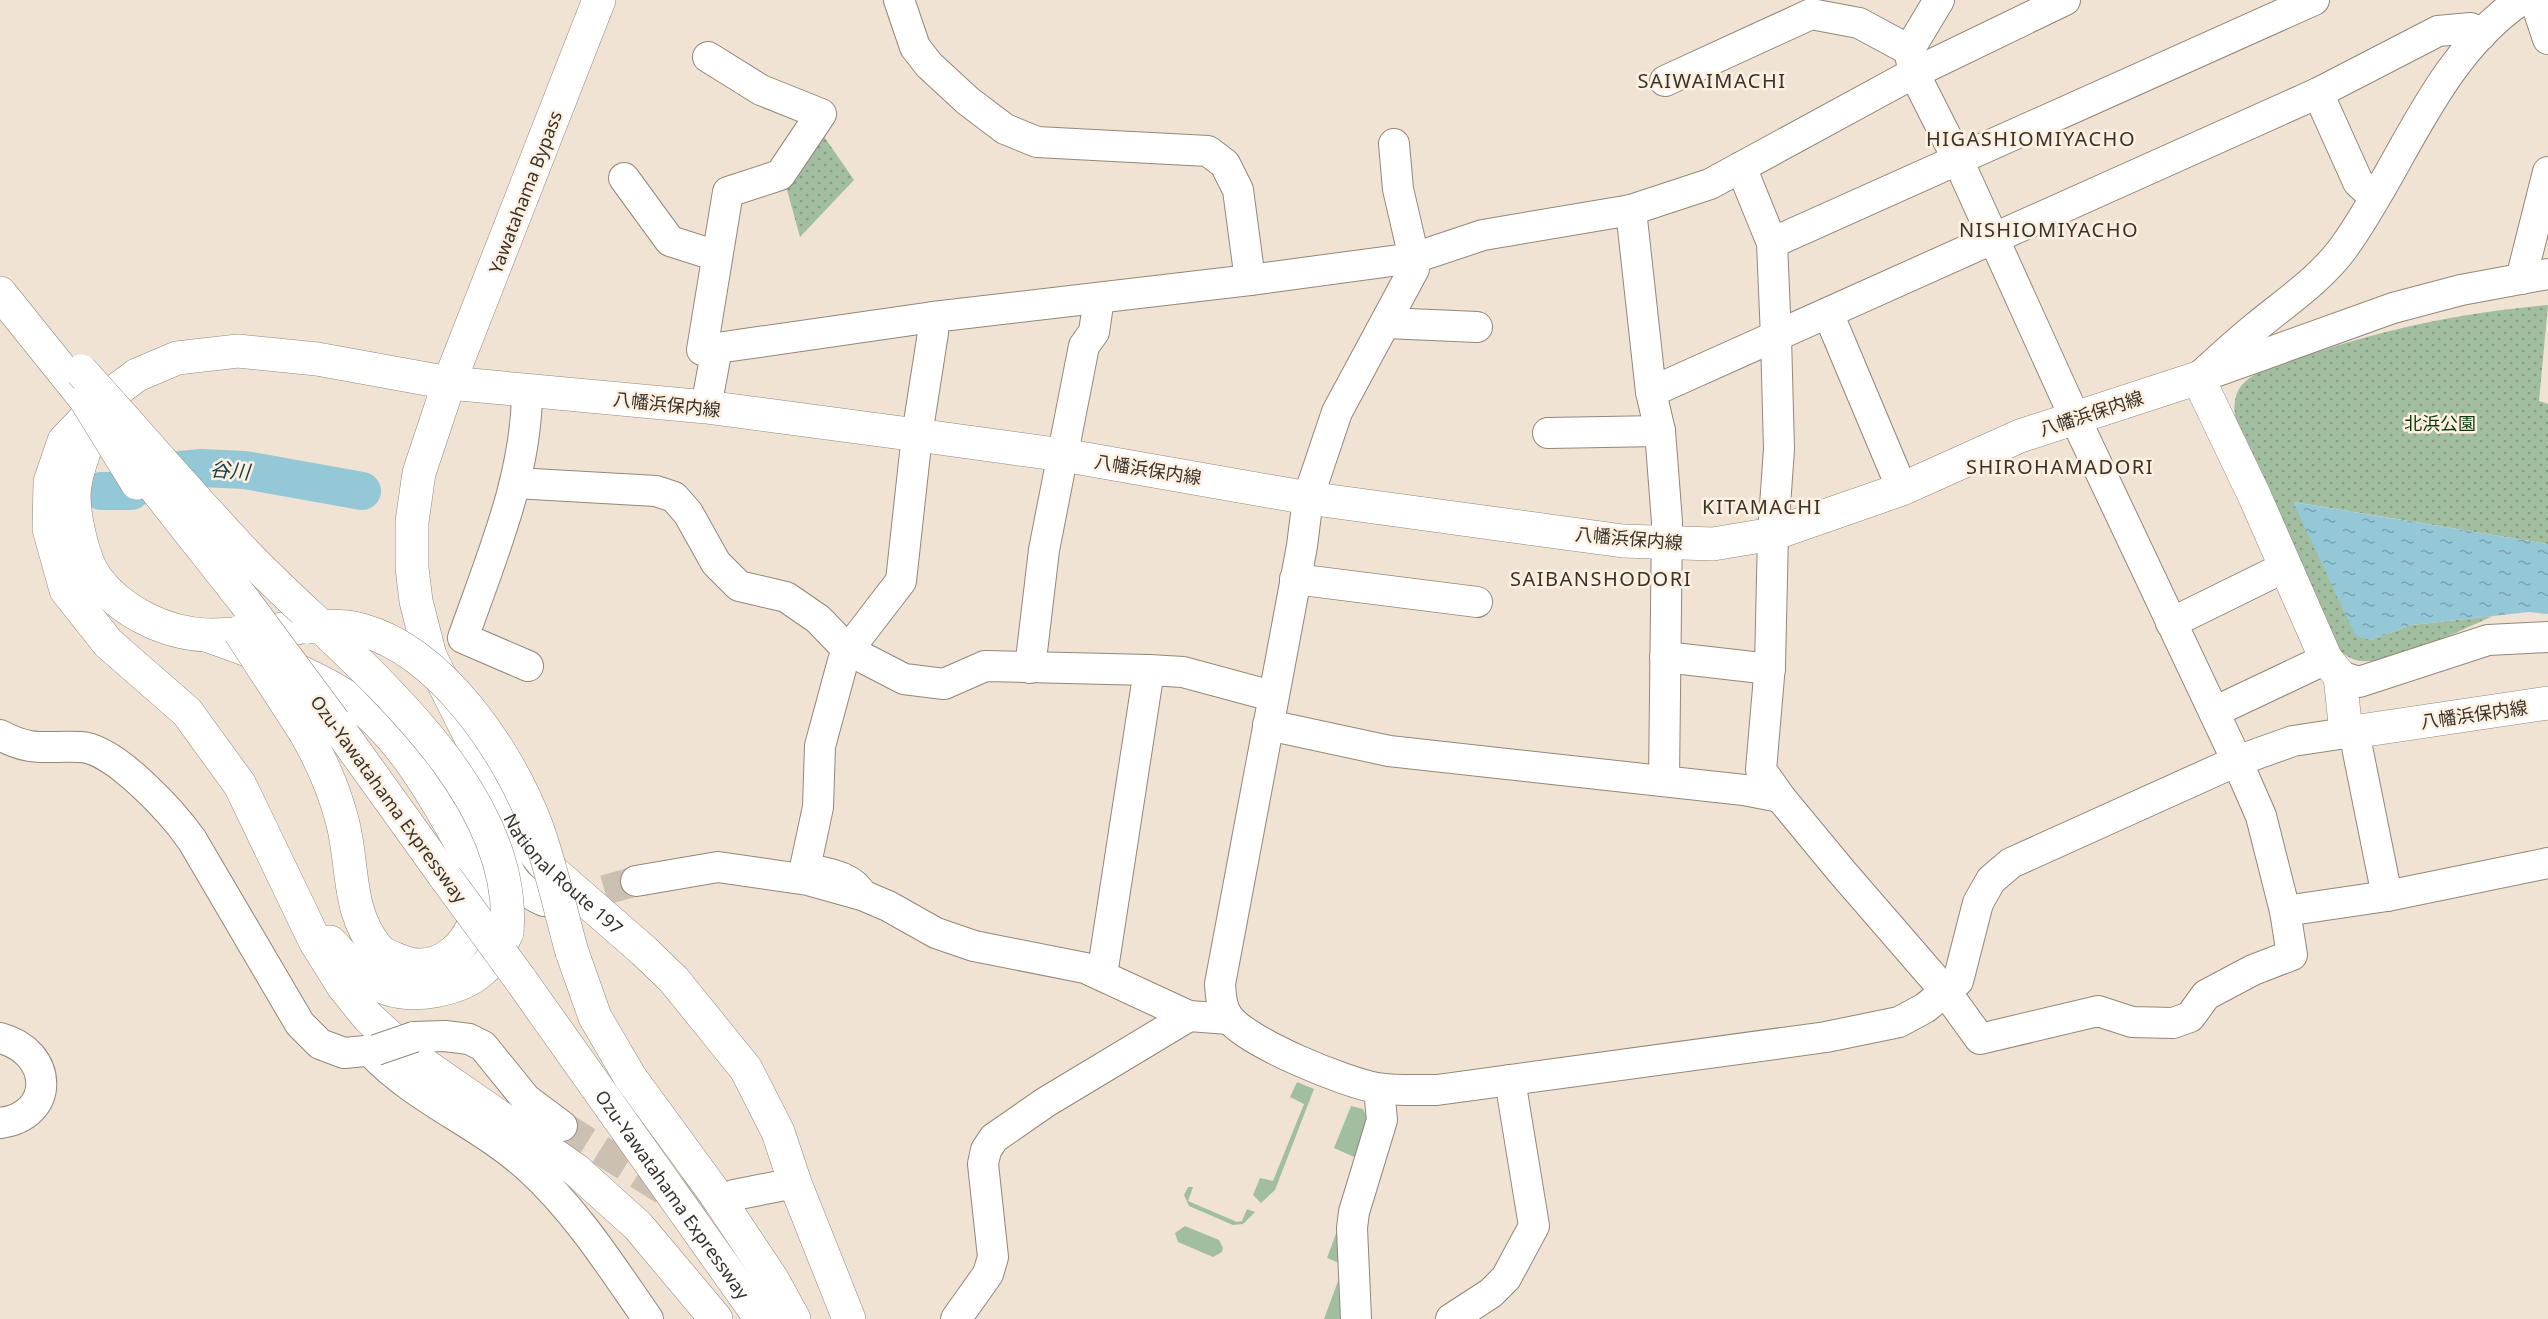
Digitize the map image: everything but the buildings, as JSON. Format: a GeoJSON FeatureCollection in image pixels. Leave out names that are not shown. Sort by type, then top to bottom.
{"type":"FeatureCollection","features":[{"type":"Feature","properties":{"kind":"main road","name":"Yawatahama Bypass"},"geometry":{"type":"LineString","coordinates":[[449,383],[599,0]]}},
{"type":"Feature","properties":{"kind":"main road"},"geometry":{"type":"LineString","coordinates":[[0,291],[84,388],[245,553],[402,706],[437,747],[467,792],[491,841],[504,880],[508,912],[497,934],[501,947],[481,971],[432,991],[405,992],[386,988],[358,970],[304,917]]}},
{"type":"Feature","properties":{"kind":"main road","name":"八幡浜保内線"},"geometry":{"type":"LineString","coordinates":[[716,1319],[638,1226],[576,1170],[406,1052],[368,1017],[343,986],[304,917],[267,836],[234,776],[187,712],[108,643],[66,590],[49,529],[50,482],[84,388],[137,375],[177,358],[238,351],[317,359],[449,383],[706,406],[1063,455],[1308,498],[1623,541],[1713,544],[1773,534],[1902,489],[2020,436],[2198,378]]}},
{"type":"Feature","properties":{"kind":"main road"},"geometry":{"type":"LineString","coordinates":[[2198,378],[2333,668],[2350,733]]}},
{"type":"Feature","properties":{"kind":"main road","name":"National Route 197"},"geometry":{"type":"LineString","coordinates":[[449,383],[419,473],[411,522],[415,590],[430,656],[492,785],[518,832],[543,863],[644,951],[708,1018],[746,1069],[778,1132],[795,1183],[849,1319]]}},
{"type":"Feature","properties":{"kind":"main road"},"geometry":{"type":"LineString","coordinates":[[84,388],[82,458],[74,494],[81,541],[96,577],[128,609],[162,627],[206,635],[250,650],[317,680],[349,698],[382,727],[429,786],[459,838],[476,879],[480,906],[465,942],[452,956],[428,965],[403,962],[379,951],[365,930],[354,902],[343,822],[331,784],[320,727]]}},
{"type":"Feature","properties":{"kind":"main road","name":"Ozu-Yawatahama Expressway"},"geometry":{"type":"LineString","coordinates":[[84,388],[245,602],[320,727],[446,879],[497,934],[519,979],[761,1319]]}},
{"type":"Feature","properties":{"kind":"main road"},"geometry":{"type":"LineString","coordinates":[[206,635],[329,626],[362,629],[401,646],[444,681],[485,731],[512,775],[536,825],[572,952],[595,1017],[630,1077],[714,1192],[772,1279],[794,1319]]}},
{"type":"Feature","properties":{"kind":"main road","name":"八幡浜保内線"},"geometry":{"type":"LineString","coordinates":[[2350,733],[2548,703]]}},
{"type":"Feature","properties":{"kind":"street"},"geometry":{"type":"LineString","coordinates":[[899,0],[915,47],[929,65],[968,101],[1005,129],[1037,142],[1208,150],[1226,164],[1238,190],[1250,280]]}},
{"type":"Feature","properties":{"kind":"street"},"geometry":{"type":"LineString","coordinates":[[1911,61],[1939,0]]}},
{"type":"Feature","properties":{"kind":"street"},"geometry":{"type":"LineString","coordinates":[[708,57],[761,90],[822,114],[780,176],[728,192],[702,350],[933,317],[1250,280],[1414,258],[1483,236],[1631,210],[1710,184],[1911,61],[2065,0]]}},
{"type":"Feature","properties":{"kind":"street"},"geometry":{"type":"LineString","coordinates":[[1772,243],[2314,0]]}},
{"type":"Feature","properties":{"kind":"street"},"geometry":{"type":"LineString","coordinates":[[2198,378],[2312,281],[2344,248],[2446,77],[2481,35],[2503,13],[2521,0]]}},
{"type":"Feature","properties":{"kind":"street"},"geometry":{"type":"LineString","coordinates":[[2535,0],[2548,39]]}},
{"type":"Feature","properties":{"kind":"street"},"geometry":{"type":"LineString","coordinates":[[1665,81],[1811,14],[1859,23],[1911,61],[2074,418],[2261,816],[2285,911],[2292,955],[2253,970],[2206,995],[2190,1017],[2173,1023],[2132,1022],[2098,1011],[1980,1040],[1946,992],[1780,797],[1761,770],[1770,669],[1773,534],[1779,449],[1776,336],[1772,243],[1741,166]]}},
{"type":"Feature","properties":{"kind":"street"},"geometry":{"type":"LineString","coordinates":[[1651,392],[2318,93],[2438,31],[2471,28],[2481,35]]}},
{"type":"Feature","properties":{"kind":"street"},"geometry":{"type":"LineString","coordinates":[[2318,93],[2358,182],[2374,197]]}},
{"type":"Feature","properties":{"kind":"street"},"geometry":{"type":"LineString","coordinates":[[1394,144],[1398,189],[1414,258],[1414,269],[1338,412],[1308,498],[1220,984],[1222,1006],[1229,1019],[1248,1035],[1330,1073],[1378,1089],[1437,1090],[1826,1037],[1899,1022],[1946,992],[1958,981],[1978,903],[1991,880],[2011,863],[2237,761],[2293,741],[2350,733],[2387,896]]}},
{"type":"Feature","properties":{"kind":"street"},"geometry":{"type":"LineString","coordinates":[[2198,378],[2393,308],[2461,290],[2534,276],[2548,172]]}},
{"type":"Feature","properties":{"kind":"street"},"geometry":{"type":"LineString","coordinates":[[624,178],[670,241],[717,256]]}},
{"type":"Feature","properties":{"kind":"street"},"geometry":{"type":"LineString","coordinates":[[1631,210],[1651,392],[1660,431],[1667,543],[1664,781]]}},
{"type":"Feature","properties":{"kind":"street"},"geometry":{"type":"LineString","coordinates":[[1030,668],[1044,550],[1084,346],[1094,332],[1099,298]]}},
{"type":"Feature","properties":{"kind":"street"},"geometry":{"type":"LineString","coordinates":[[1828,313],[1902,489]]}},
{"type":"Feature","properties":{"kind":"street"},"geometry":{"type":"LineString","coordinates":[[862,895],[858,887],[839,877],[805,868],[818,807],[820,746],[848,650],[901,581],[917,435],[933,333],[933,317]]}},
{"type":"Feature","properties":{"kind":"street"},"geometry":{"type":"LineString","coordinates":[[1386,323],[1477,327]]}},
{"type":"Feature","properties":{"kind":"street"},"geometry":{"type":"LineString","coordinates":[[706,406],[717,348]]}},
{"type":"Feature","properties":{"kind":"street"},"geometry":{"type":"LineString","coordinates":[[527,390],[527,426],[515,483],[463,638],[528,666]]}},
{"type":"Feature","properties":{"kind":"street"},"geometry":{"type":"LineString","coordinates":[[1548,433],[1660,431]]}},
{"type":"Feature","properties":{"kind":"street"},"geometry":{"type":"LineString","coordinates":[[515,483],[656,491],[674,497],[688,513],[716,563],[739,586],[786,597],[818,619],[848,650],[904,679],[944,684],[985,666],[1183,672],[1270,710],[1389,751],[1664,781],[1780,797]]}},
{"type":"Feature","properties":{"kind":"street"},"geometry":{"type":"LineString","coordinates":[[2171,623],[2285,567]]}},
{"type":"Feature","properties":{"kind":"street"},"geometry":{"type":"LineString","coordinates":[[1295,579],[1477,602]]}},
{"type":"Feature","properties":{"kind":"street"},"geometry":{"type":"LineString","coordinates":[[2214,712],[2333,668],[2359,682],[2488,640],[2548,637]]}},
{"type":"Feature","properties":{"kind":"street"},"geometry":{"type":"LineString","coordinates":[[1665,657],[1770,669]]}},
{"type":"Feature","properties":{"kind":"street"},"geometry":{"type":"LineString","coordinates":[[1102,975],[1149,670]]}},
{"type":"Feature","properties":{"kind":"street"},"geometry":{"type":"LineString","coordinates":[[0,735],[12,742],[45,749],[82,747],[142,783],[173,813],[192,840],[300,1024],[320,1044],[344,1053],[374,1051],[414,1037],[445,1036],[469,1039],[483,1046],[525,1099],[562,1126]]}},
{"type":"Feature","properties":{"kind":"street"},"geometry":{"type":"LineString","coordinates":[[518,832],[504,845],[504,860],[516,884],[544,901]]}},
{"type":"Feature","properties":{"kind":"street"},"geometry":{"type":"LineString","coordinates":[[2285,911],[2387,896],[2548,863]]}},
{"type":"Feature","properties":{"kind":"street"},"geometry":{"type":"LineString","coordinates":[[636,881],[718,867],[808,880],[862,895],[888,906],[936,933],[1085,969],[1189,1016],[1229,1019]]}},
{"type":"Feature","properties":{"kind":"street"},"geometry":{"type":"LineString","coordinates":[[956,1319],[988,1274],[993,1257],[983,1164],[986,1150],[994,1138],[1039,1107],[1189,1016]]}},
{"type":"Feature","properties":{"kind":"street"},"geometry":{"type":"LineString","coordinates":[[0,1038],[24,1047],[37,1062],[41,1079],[38,1099],[29,1112],[11,1121],[0,1123]]}},
{"type":"Feature","properties":{"kind":"street"},"geometry":{"type":"LineString","coordinates":[[374,1051],[415,1090],[481,1131],[529,1168],[576,1216],[648,1319]]}},
{"type":"Feature","properties":{"kind":"street"},"geometry":{"type":"LineString","coordinates":[[1451,1319],[1491,1293],[1506,1278],[1534,1226],[1510,1080]]}},
{"type":"Feature","properties":{"kind":"street"},"geometry":{"type":"LineString","coordinates":[[1356,1319],[1352,1228],[1354,1212],[1382,1120],[1378,1089]]}},
{"type":"Feature","properties":{"kind":"street"},"geometry":{"type":"LineString","coordinates":[[734,1195],[795,1183]]}},
{"type":"Feature","properties":{"kind":"green space"},"geometry":{"type":"Polygon","coordinates":[[[823,135],[854,180],[800,237],[786,186],[823,135]]]}},
{"type":"Feature","properties":{"kind":"green space","name":"北浜公園"},"geometry":{"type":"Polygon","coordinates":[[[2548,305],[2539,401],[2548,404],[2548,544],[2294,502],[2370,640],[2412,625],[2493,616],[2427,645],[2390,657],[2361,661],[2348,656],[2337,648],[2236,429],[2235,403],[2239,389],[2250,378],[2264,370],[2357,340],[2451,318],[2548,305]]]}},
{"type":"Feature","properties":{"kind":"green space"},"geometry":{"type":"Polygon","coordinates":[[[1297,1082],[1314,1089],[1275,1190],[1261,1203],[1253,1195],[1260,1178],[1273,1181],[1304,1104],[1290,1097],[1297,1082]]]}},
{"type":"Feature","properties":{"kind":"green space"},"geometry":{"type":"Polygon","coordinates":[[[1351,1106],[1363,1109],[1372,1128],[1361,1160],[1334,1148],[1351,1106]]]}},
{"type":"Feature","properties":{"kind":"green space"},"geometry":{"type":"Polygon","coordinates":[[[1355,1182],[1344,1319],[1324,1319],[1344,1265],[1327,1258],[1355,1182]]]}},
{"type":"Feature","properties":{"kind":"green space"},"geometry":{"type":"Polygon","coordinates":[[[1188,1187],[1193,1187],[1188,1201],[1237,1222],[1242,1221],[1247,1209],[1255,1212],[1243,1224],[1233,1225],[1189,1206],[1184,1195],[1188,1187]]]}},
{"type":"Feature","properties":{"kind":"green space"},"geometry":{"type":"Polygon","coordinates":[[[1185,1226],[1219,1240],[1223,1248],[1222,1252],[1213,1257],[1178,1242],[1175,1233],[1185,1226]]]}},
{"type":"Feature","properties":{"kind":"water"},"geometry":{"type":"Polygon","coordinates":[[[2293,502],[2548,544],[2548,614],[2529,612],[2412,625],[2370,640],[2355,635],[2293,502]]]}},
{"type":"Feature","properties":{"kind":"waterway","name":"谷川"},"geometry":{"type":"LineString","coordinates":[[101,491],[131,491],[142,482],[171,471],[201,468],[245,470],[362,491]]}},
{"type":"Feature","properties":{"kind":"tunnel"},"geometry":{"type":"LineString","coordinates":[[561,901],[636,881]]}},
{"type":"Feature","properties":{"kind":"tunnel"},"geometry":{"type":"LineString","coordinates":[[562,1126],[664,1190],[695,1196],[734,1195]]}},
{"type":"Feature","properties":{"kind":"district","name":"SAIWAIMACHI"},"geometry":{"type":"Point","coordinates":[1712,80]}},
{"type":"Feature","properties":{"kind":"district","name":"HIGASHIOMIYACHO"},"geometry":{"type":"Point","coordinates":[2031,138]}},
{"type":"Feature","properties":{"kind":"district","name":"NISHIOMIYACHO"},"geometry":{"type":"Point","coordinates":[2049,229]}},
{"type":"Feature","properties":{"kind":"district","name":"SHIROHAMADORI"},"geometry":{"type":"Point","coordinates":[2060,466]}},
{"type":"Feature","properties":{"kind":"district","name":"KITAMACHI"},"geometry":{"type":"Point","coordinates":[1762,506]}},
{"type":"Feature","properties":{"kind":"district","name":"SAIBANSHODORI"},"geometry":{"type":"Point","coordinates":[1601,578]}}]}
